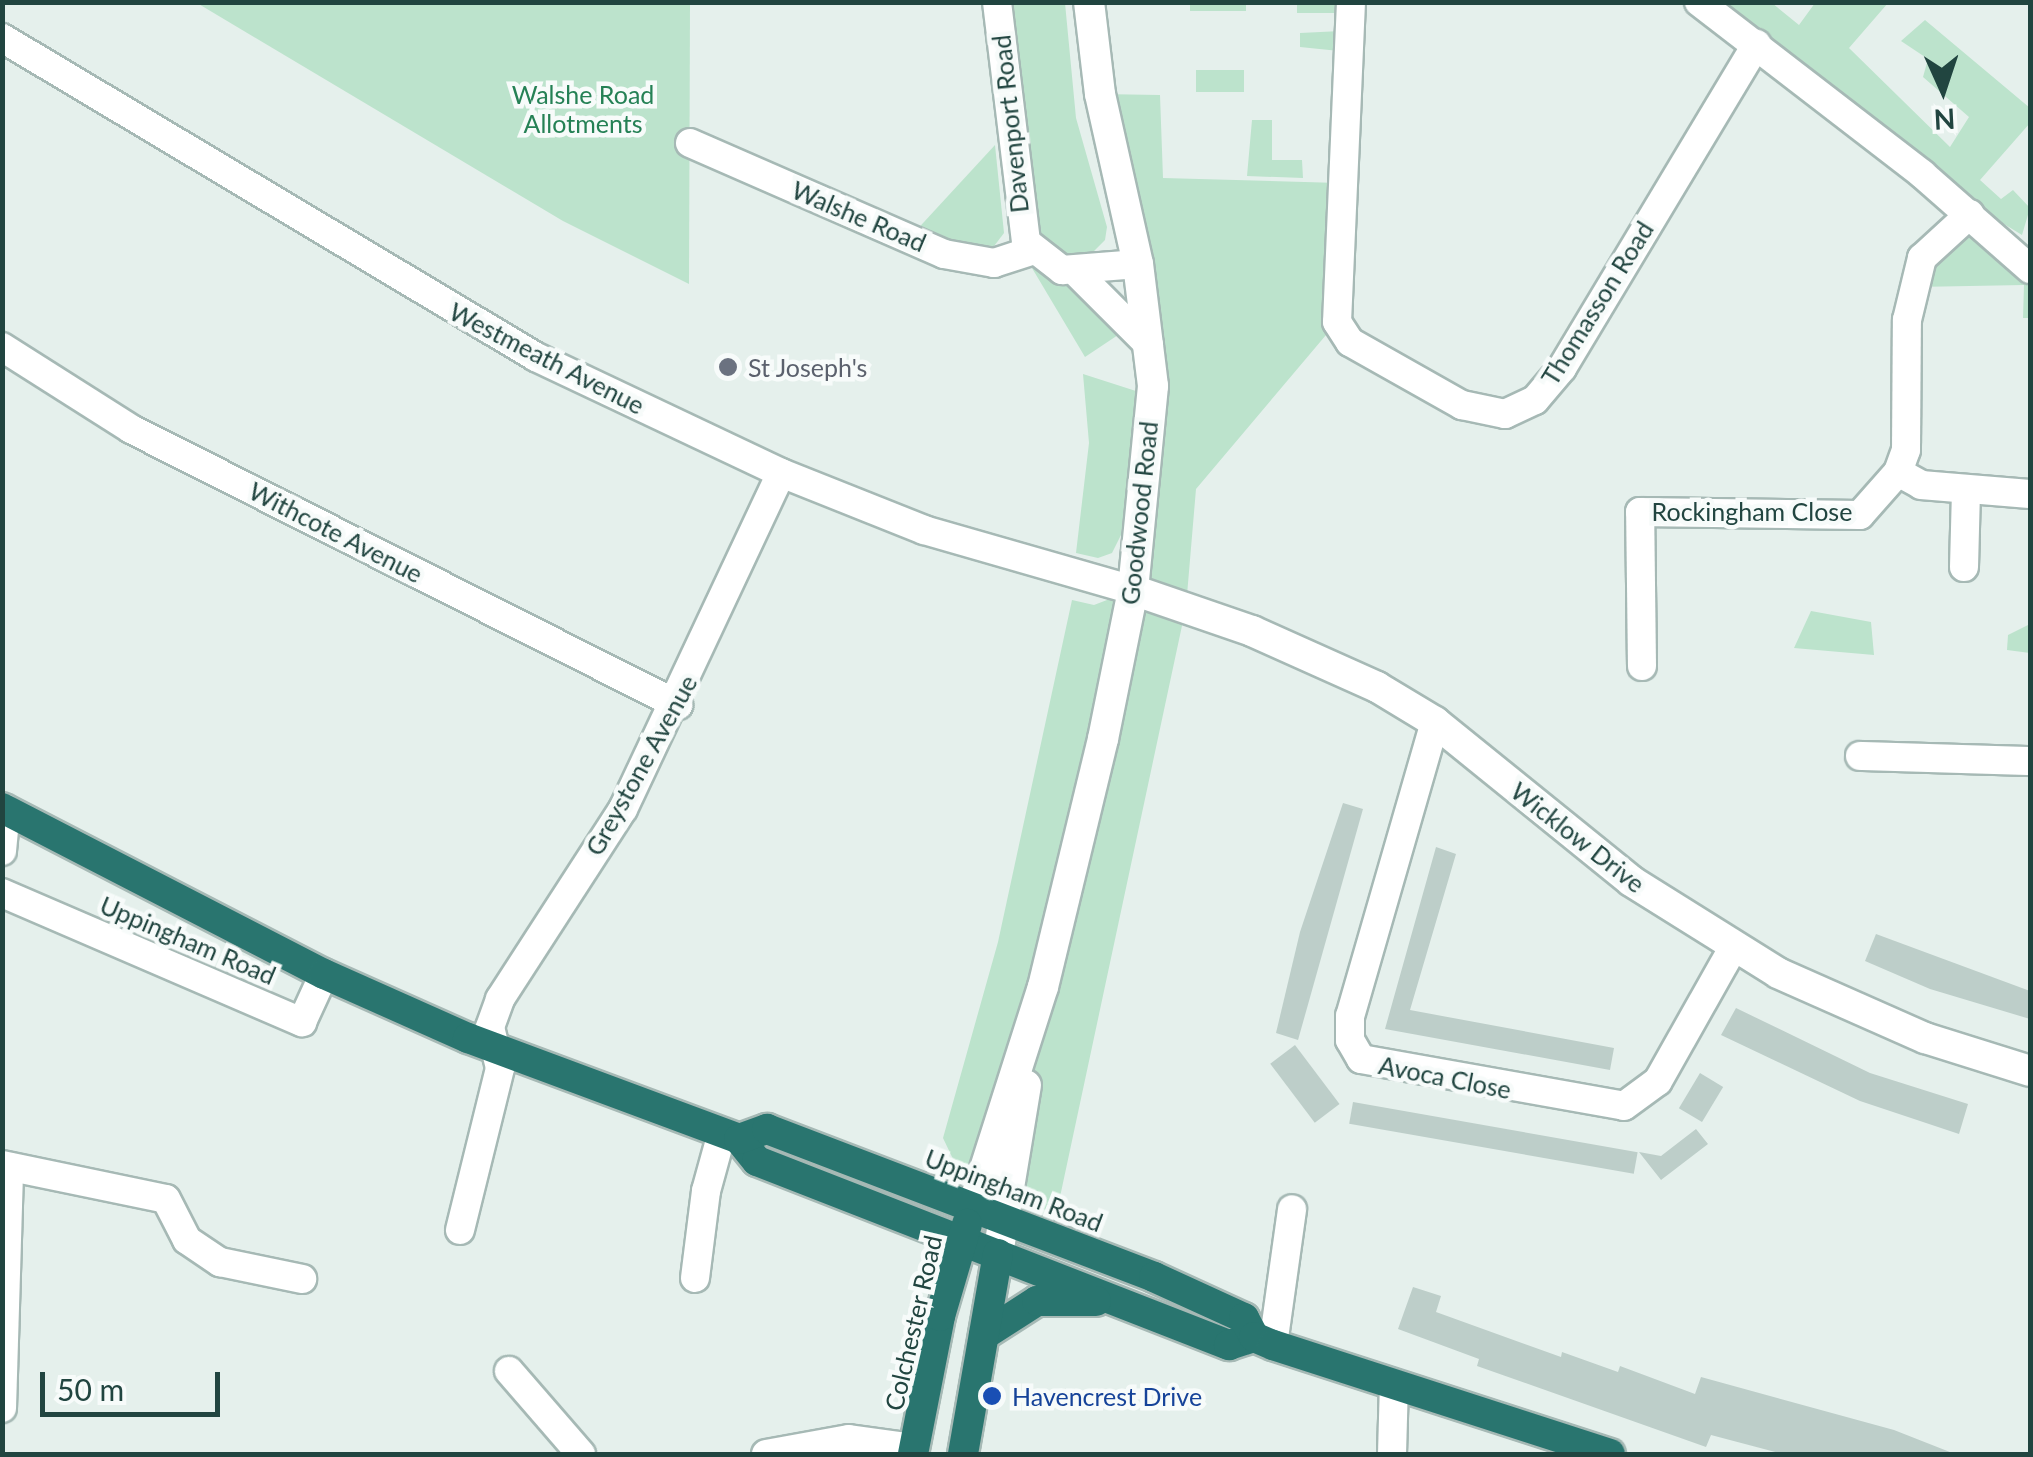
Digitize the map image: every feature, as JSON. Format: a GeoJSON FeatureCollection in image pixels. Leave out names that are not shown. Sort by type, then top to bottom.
{"type":"FeatureCollection","features":[{"type":"Feature","properties":{"kind":"highway","name":"Uppingham Road"},"geometry":{"type":"LineString","coordinates":[[4,808],[324,974],[494,1048],[730,1136],[758,1161],[1229,1345],[1264,1341],[1610,1454]]}},
{"type":"Feature","properties":{"kind":"highway","name":"Uppingham Road"},"geometry":{"type":"LineString","coordinates":[[730,1136],[766,1128],[1006,1217],[1244,1318],[1264,1341]]}},
{"type":"Feature","properties":{"kind":"highway","name":"Colchester Road"},"geometry":{"type":"LineString","coordinates":[[913,1451],[940,1316],[973,1206]]}},
{"type":"Feature","properties":{"kind":"highway"},"geometry":{"type":"LineString","coordinates":[[963,1454],[998,1254]]}},
{"type":"Feature","properties":{"kind":"highway"},"geometry":{"type":"LineString","coordinates":[[984,1334],[1037,1302],[1124,1305]]}},
{"type":"Feature","properties":{"kind":"street","name":"Davenport Road"},"geometry":{"type":"LineString","coordinates":[[997,2],[1018,208],[1032,251]]}},
{"type":"Feature","properties":{"kind":"street","name":"Goodwood Road"},"geometry":{"type":"LineString","coordinates":[[998,1254],[1034,1018],[1132,590],[1153,386],[1138,264],[1100,94],[1088,2]]}},
{"type":"Feature","properties":{"kind":"street","name":"Thomasson Road"},"geometry":{"type":"LineString","coordinates":[[1351,2],[1338,322],[1350,342],[1462,405],[1504,414],[1535,400],[1562,368],[1757,44]]}},
{"type":"Feature","properties":{"kind":"street"},"geometry":{"type":"LineString","coordinates":[[1699,2],[1970,214],[2030,269]]}},
{"type":"Feature","properties":{"kind":"street","name":"Westmeath Avenue"},"geometry":{"type":"LineString","coordinates":[[2,38],[242,176],[472,322],[781,473],[924,530],[1132,590]]}},
{"type":"Feature","properties":{"kind":"street","name":"Walshe Road"},"geometry":{"type":"LineString","coordinates":[[690,143],[944,254],[994,263],[1032,251]]}},
{"type":"Feature","properties":{"kind":"street"},"geometry":{"type":"LineString","coordinates":[[1970,214],[1922,258],[1907,320],[1906,450],[1898,472],[1922,486],[2030,494]]}},
{"type":"Feature","properties":{"kind":"street"},"geometry":{"type":"LineString","coordinates":[[1032,251],[1077,272],[1149,345]]}},
{"type":"Feature","properties":{"kind":"street"},"geometry":{"type":"LineString","coordinates":[[1077,272],[1138,264]]}},
{"type":"Feature","properties":{"kind":"street","name":"Withcote Avenue"},"geometry":{"type":"LineString","coordinates":[[2,347],[131,428],[678,704]]}},
{"type":"Feature","properties":{"kind":"street","name":"Rockingham Close"},"geometry":{"type":"LineString","coordinates":[[1642,666],[1640,512],[1860,516],[1898,472]]}},
{"type":"Feature","properties":{"kind":"street","name":"Greystone Avenue"},"geometry":{"type":"LineString","coordinates":[[460,1230],[500,1068],[490,1027],[508,983],[623,810],[678,704],[781,473]]}},
{"type":"Feature","properties":{"kind":"street"},"geometry":{"type":"LineString","coordinates":[[1964,567],[1966,489]]}},
{"type":"Feature","properties":{"kind":"street","name":"Wicklow Drive"},"geometry":{"type":"LineString","coordinates":[[1132,590],[1317,657],[1435,722],[1631,881],[1733,948],[1872,1018],[2030,1071]]}},
{"type":"Feature","properties":{"kind":"street","name":"Avoca Close"},"geometry":{"type":"LineString","coordinates":[[1435,722],[1350,1016],[1350,1040],[1362,1059],[1624,1106],[1658,1081],[1733,948]]}},
{"type":"Feature","properties":{"kind":"street"},"geometry":{"type":"LineString","coordinates":[[1860,756],[2030,761]]}},
{"type":"Feature","properties":{"kind":"street","name":"Uppingham Road"},"geometry":{"type":"LineString","coordinates":[[2,851],[4,808]]}},
{"type":"Feature","properties":{"kind":"street","name":"Uppingham Road"},"geometry":{"type":"LineString","coordinates":[[2,893],[302,1022],[324,974]]}},
{"type":"Feature","properties":{"kind":"street","name":"Goodwood Road"},"geometry":{"type":"LineString","coordinates":[[973,1206],[1034,1018]]}},
{"type":"Feature","properties":{"kind":"street"},"geometry":{"type":"LineString","coordinates":[[695,1278],[706,1191],[730,1136]]}},
{"type":"Feature","properties":{"kind":"street"},"geometry":{"type":"LineString","coordinates":[[2,1408],[6,1166],[166,1199],[186,1240],[220,1262],[302,1278]]}},
{"type":"Feature","properties":{"kind":"street"},"geometry":{"type":"LineString","coordinates":[[1264,1341],[1292,1209]]}},
{"type":"Feature","properties":{"kind":"street"},"geometry":{"type":"LineString","coordinates":[[509,1371],[581,1454]]}},
{"type":"Feature","properties":{"kind":"street"},"geometry":{"type":"LineString","coordinates":[[1392,1454],[1394,1384]]}},
{"type":"Feature","properties":{"kind":"street"},"geometry":{"type":"LineString","coordinates":[[766,1454],[848,1439],[913,1451]]}},
{"type":"Feature","properties":{"kind":"green space","name":"Walshe Road Allotments"},"geometry":{"type":"Polygon","coordinates":[[[197,3],[690,3],[689,284],[563,221],[197,3]]]}},
{"type":"Feature","properties":{"kind":"green space"},"geometry":{"type":"Polygon","coordinates":[[[1007,3],[1065,3],[1076,118],[1107,227],[1105,240],[1091,254],[1058,253],[1037,231],[1007,3]]]}},
{"type":"Feature","properties":{"kind":"green space"},"geometry":{"type":"Polygon","coordinates":[[[1190,3],[1246,3],[1246,11],[1190,11],[1190,3]]]}},
{"type":"Feature","properties":{"kind":"green space"},"geometry":{"type":"Polygon","coordinates":[[[1297,3],[1351,3],[1351,13],[1297,13],[1297,3]]]}},
{"type":"Feature","properties":{"kind":"green space"},"geometry":{"type":"Polygon","coordinates":[[[1722,3],[1772,3],[1799,25],[1815,3],[1888,3],[1849,48],[1950,147],[1969,117],[1923,77],[1928,59],[1901,41],[1925,20],[2030,108],[2030,123],[1980,180],[2001,199],[2013,190],[2030,208],[2022,235],[1922,174],[1722,3]]]}},
{"type":"Feature","properties":{"kind":"green space"},"geometry":{"type":"Polygon","coordinates":[[[1341,31],[1339,51],[1300,47],[1300,33],[1341,31]]]}},
{"type":"Feature","properties":{"kind":"green space"},"geometry":{"type":"Polygon","coordinates":[[[1196,70],[1244,70],[1244,92],[1196,92],[1196,70]]]}},
{"type":"Feature","properties":{"kind":"green space"},"geometry":{"type":"Polygon","coordinates":[[[1100,94],[1160,95],[1163,178],[1339,183],[1337,322],[1196,489],[1186,607],[1057,1211],[973,1201],[943,1138],[998,942],[1072,600],[1094,605],[1133,590],[1159,392],[1100,94]]]}},
{"type":"Feature","properties":{"kind":"green space"},"geometry":{"type":"Polygon","coordinates":[[[1252,120],[1272,120],[1272,160],[1302,160],[1303,178],[1247,176],[1252,120]]]}},
{"type":"Feature","properties":{"kind":"green space"},"geometry":{"type":"Polygon","coordinates":[[[995,145],[1004,233],[982,262],[912,235],[995,145]]]}},
{"type":"Feature","properties":{"kind":"green space"},"geometry":{"type":"Polygon","coordinates":[[[1970,214],[2030,269],[2030,318],[2023,318],[2024,285],[1915,287],[1970,214]]]}},
{"type":"Feature","properties":{"kind":"green space"},"geometry":{"type":"Polygon","coordinates":[[[1029,263],[1091,294],[1130,327],[1085,357],[1029,263]]]}},
{"type":"Feature","properties":{"kind":"green space"},"geometry":{"type":"Polygon","coordinates":[[[1083,374],[1139,392],[1121,535],[1112,553],[1098,558],[1076,553],[1089,443],[1083,374]]]}},
{"type":"Feature","properties":{"kind":"green space"},"geometry":{"type":"Polygon","coordinates":[[[1811,611],[1871,622],[1874,655],[1794,648],[1811,611]]]}},
{"type":"Feature","properties":{"kind":"green space"},"geometry":{"type":"Polygon","coordinates":[[[2030,624],[2030,653],[2007,650],[2008,635],[2030,624]]]}},
{"type":"Feature","properties":{"kind":"building"},"geometry":{"type":"Polygon","coordinates":[[[1343,803],[1363,809],[1298,1040],[1276,1033],[1300,932],[1343,803]]]}},
{"type":"Feature","properties":{"kind":"building"},"geometry":{"type":"Polygon","coordinates":[[[1436,847],[1456,854],[1410,1010],[1614,1048],[1610,1070],[1385,1029],[1436,847]]]}},
{"type":"Feature","properties":{"kind":"building"},"geometry":{"type":"Polygon","coordinates":[[[1876,934],[2030,991],[2030,1019],[1930,989],[1865,961],[1876,934]]]}},
{"type":"Feature","properties":{"kind":"building"},"geometry":{"type":"Polygon","coordinates":[[[1736,1008],[1870,1073],[1968,1104],[1959,1134],[1860,1101],[1721,1035],[1736,1008]]]}},
{"type":"Feature","properties":{"kind":"building"},"geometry":{"type":"Polygon","coordinates":[[[1295,1045],[1340,1104],[1315,1123],[1270,1064],[1295,1045]]]}},
{"type":"Feature","properties":{"kind":"building"},"geometry":{"type":"Polygon","coordinates":[[[1700,1073],[1723,1087],[1702,1122],[1679,1108],[1700,1073]]]}},
{"type":"Feature","properties":{"kind":"building"},"geometry":{"type":"Polygon","coordinates":[[[1353,1102],[1638,1152],[1634,1174],[1349,1124],[1353,1102]]]}},
{"type":"Feature","properties":{"kind":"building"},"geometry":{"type":"Polygon","coordinates":[[[1696,1129],[1708,1144],[1661,1180],[1639,1152],[1661,1156],[1696,1129]]]}},
{"type":"Feature","properties":{"kind":"building"},"geometry":{"type":"Polygon","coordinates":[[[1413,1287],[1441,1296],[1436,1312],[1561,1357],[1562,1352],[1618,1372],[1620,1366],[1695,1394],[1701,1377],[1894,1430],[1955,1454],[1783,1454],[1711,1435],[1706,1447],[1477,1366],[1479,1359],[1398,1329],[1413,1287]]]}},
{"type":"Feature","properties":{"kind":"place","name":"St Joseph's"},"geometry":{"type":"Point","coordinates":[728,367]}},
{"type":"Feature","properties":{"kind":"place","name":"Havencrest Drive"},"geometry":{"type":"Point","coordinates":[992,1396]}}]}
